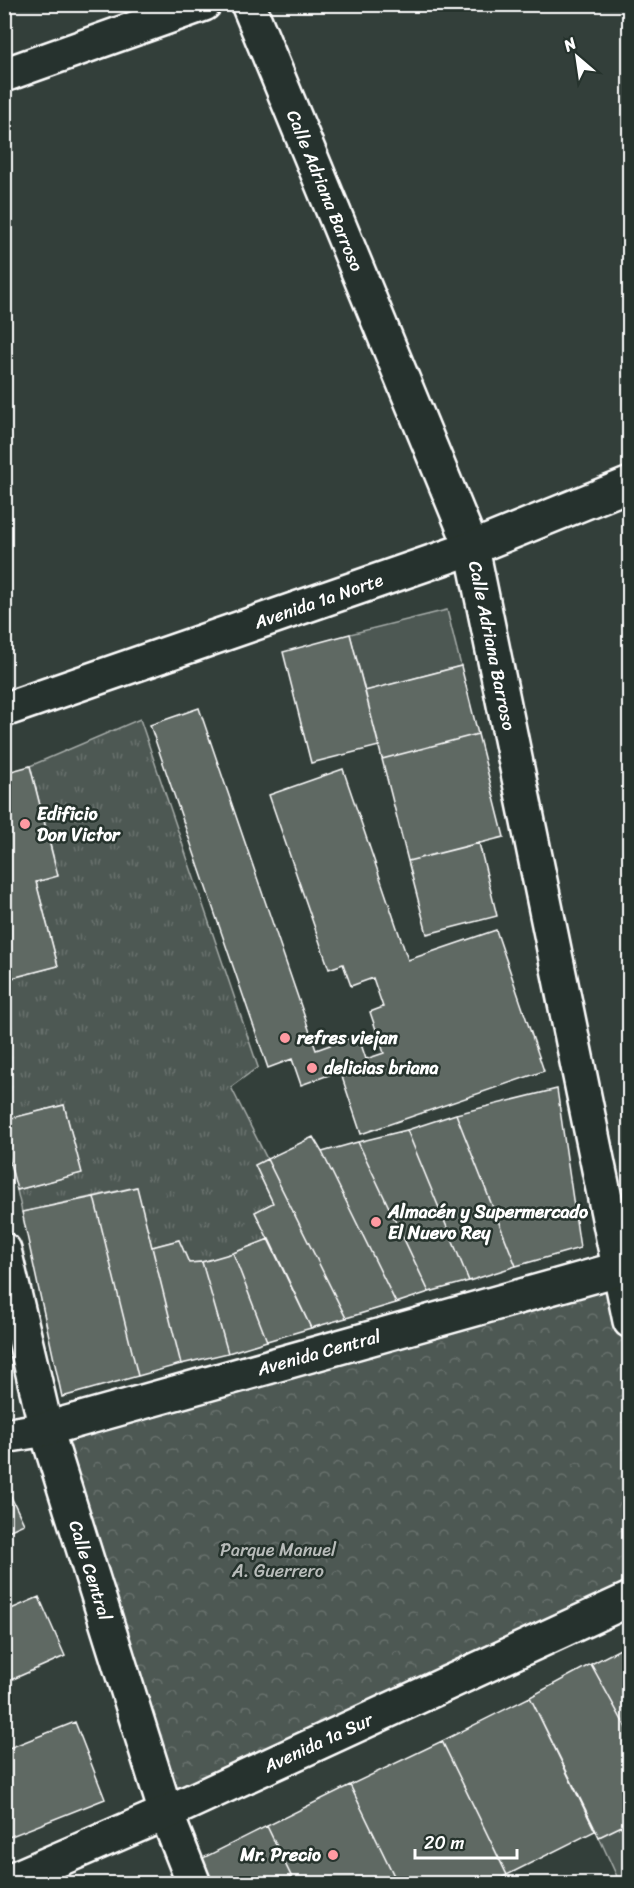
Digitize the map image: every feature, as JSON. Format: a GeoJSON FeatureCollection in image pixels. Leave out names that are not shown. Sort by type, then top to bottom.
{"type":"FeatureCollection","features":[{"type":"Feature","properties":{"kind":"street"},"geometry":{"type":"LineString","coordinates":[[4,75],[204,4]]}},
{"type":"Feature","properties":{"kind":"street","name":"Calle Adriana Barroso"},"geometry":{"type":"LineString","coordinates":[[248,4],[472,548],[624,1264],[630,1321]]}},
{"type":"Feature","properties":{"kind":"street","name":"Avenida 1a Norte"},"geometry":{"type":"LineString","coordinates":[[4,710],[472,548],[630,484]]}},
{"type":"Feature","properties":{"kind":"street","name":"Calle Central"},"geometry":{"type":"LineString","coordinates":[[4,1250],[46,1429],[166,1813],[194,1884]]}},
{"type":"Feature","properties":{"kind":"street","name":"Avenida Central"},"geometry":{"type":"LineString","coordinates":[[4,1436],[46,1429],[624,1264]]}},
{"type":"Feature","properties":{"kind":"street","name":"Avenida 1a Sur"},"geometry":{"type":"LineString","coordinates":[[4,1882],[166,1813],[630,1599]]}},
{"type":"Feature","properties":{"kind":"green space"},"geometry":{"type":"Polygon","coordinates":[[[447,610],[461,666],[365,691],[350,634],[447,610]]]}},
{"type":"Feature","properties":{"kind":"green space"},"geometry":{"type":"Polygon","coordinates":[[[140,719],[258,1067],[231,1087],[267,1159],[255,1165],[273,1203],[255,1212],[269,1239],[220,1257],[189,1263],[179,1240],[152,1247],[136,1187],[22,1212],[17,1190],[81,1173],[64,1105],[5,1120],[5,980],[58,966],[36,882],[58,875],[30,766],[140,719]]]}},
{"type":"Feature","properties":{"kind":"green space","name":"Parque Manuel A. Guerrero"},"geometry":{"type":"Polygon","coordinates":[[[618,1269],[630,1321],[629,1599],[166,1813],[46,1429],[618,1269]]]}},
{"type":"Feature","properties":{"kind":"green space"},"geometry":{"type":"Polygon","coordinates":[[[629,1822],[629,1883],[620,1883],[599,1837],[629,1822]]]}},
{"type":"Feature","properties":{"kind":"building"},"geometry":{"type":"Polygon","coordinates":[[[350,634],[379,746],[311,763],[283,652],[350,634]]]}},
{"type":"Feature","properties":{"kind":"building"},"geometry":{"type":"Polygon","coordinates":[[[461,666],[478,734],[382,759],[365,691],[461,666]]]}},
{"type":"Feature","properties":{"kind":"building"},"geometry":{"type":"Polygon","coordinates":[[[199,708],[316,1050],[358,1035],[366,1059],[384,1053],[370,1012],[383,1007],[373,978],[351,986],[343,964],[329,969],[269,795],[343,769],[408,960],[496,930],[544,1071],[361,1134],[340,1071],[301,1085],[292,1059],[268,1068],[150,725],[199,708]]]}},
{"type":"Feature","properties":{"kind":"building"},"geometry":{"type":"Polygon","coordinates":[[[478,734],[504,837],[408,861],[382,759],[478,734]]]}},
{"type":"Feature","properties":{"kind":"building","name":"Edificio Don Victor"},"geometry":{"type":"Polygon","coordinates":[[[30,766],[58,876],[36,882],[58,966],[4,980],[4,773],[30,766]]]}},
{"type":"Feature","properties":{"kind":"building"},"geometry":{"type":"Polygon","coordinates":[[[479,843],[497,916],[427,934],[408,861],[479,843]]]}},
{"type":"Feature","properties":{"kind":"building"},"geometry":{"type":"Polygon","coordinates":[[[557,1089],[580,1248],[516,1266],[456,1114],[557,1089]]]}},
{"type":"Feature","properties":{"kind":"building"},"geometry":{"type":"Polygon","coordinates":[[[64,1105],[82,1173],[17,1190],[4,1140],[4,1120],[64,1105]]]}},
{"type":"Feature","properties":{"kind":"building"},"geometry":{"type":"Polygon","coordinates":[[[456,1114],[516,1266],[469,1281],[407,1130],[456,1114]]]}},
{"type":"Feature","properties":{"kind":"building"},"geometry":{"type":"Polygon","coordinates":[[[407,1130],[469,1281],[429,1292],[358,1142],[407,1130]]]}},
{"type":"Feature","properties":{"kind":"building"},"geometry":{"type":"Polygon","coordinates":[[[313,1137],[396,1303],[346,1318],[267,1159],[313,1137]]]}},
{"type":"Feature","properties":{"kind":"building","name":"Almacén y Supermercado El Nuevo Rey"},"geometry":{"type":"Polygon","coordinates":[[[358,1142],[429,1292],[396,1303],[322,1152],[358,1142]]]}},
{"type":"Feature","properties":{"kind":"building"},"geometry":{"type":"Polygon","coordinates":[[[267,1159],[346,1318],[311,1328],[255,1212],[273,1203],[255,1165],[267,1159]]]}},
{"type":"Feature","properties":{"kind":"building"},"geometry":{"type":"Polygon","coordinates":[[[137,1187],[181,1364],[138,1376],[94,1197],[137,1187]]]}},
{"type":"Feature","properties":{"kind":"building"},"geometry":{"type":"Polygon","coordinates":[[[94,1197],[138,1376],[62,1397],[22,1212],[94,1197]]]}},
{"type":"Feature","properties":{"kind":"building"},"geometry":{"type":"Polygon","coordinates":[[[269,1239],[311,1328],[267,1341],[233,1253],[269,1239]]]}},
{"type":"Feature","properties":{"kind":"building"},"geometry":{"type":"Polygon","coordinates":[[[179,1240],[189,1263],[202,1262],[228,1353],[181,1364],[152,1247],[179,1240]]]}},
{"type":"Feature","properties":{"kind":"building"},"geometry":{"type":"Polygon","coordinates":[[[233,1253],[267,1341],[228,1353],[202,1262],[233,1253]]]}},
{"type":"Feature","properties":{"kind":"building"},"geometry":{"type":"Polygon","coordinates":[[[4,1482],[24,1524],[4,1533],[4,1482]]]}},
{"type":"Feature","properties":{"kind":"building"},"geometry":{"type":"Polygon","coordinates":[[[39,1597],[65,1656],[4,1683],[4,1612],[39,1597]]]}},
{"type":"Feature","properties":{"kind":"building"},"geometry":{"type":"Polygon","coordinates":[[[630,1644],[630,1735],[591,1664],[630,1644]]]}},
{"type":"Feature","properties":{"kind":"building"},"geometry":{"type":"Polygon","coordinates":[[[591,1664],[630,1735],[630,1822],[599,1837],[530,1697],[591,1664]]]}},
{"type":"Feature","properties":{"kind":"building"},"geometry":{"type":"Polygon","coordinates":[[[530,1697],[595,1831],[507,1875],[442,1741],[530,1697]]]}},
{"type":"Feature","properties":{"kind":"building"},"geometry":{"type":"Polygon","coordinates":[[[75,1722],[105,1799],[4,1839],[4,1750],[75,1722]]]}},
{"type":"Feature","properties":{"kind":"building"},"geometry":{"type":"Polygon","coordinates":[[[442,1741],[507,1875],[489,1884],[398,1884],[350,1785],[442,1741]]]}},
{"type":"Feature","properties":{"kind":"building","name":"Mr. Precio"},"geometry":{"type":"Polygon","coordinates":[[[350,1785],[398,1884],[295,1884],[267,1826],[350,1785]]]}},
{"type":"Feature","properties":{"kind":"building"},"geometry":{"type":"Polygon","coordinates":[[[267,1826],[295,1884],[210,1884],[199,1860],[267,1826]]]}},
{"type":"Feature","properties":{"kind":"place","name":"Edificio Don Victor"},"geometry":{"type":"Point","coordinates":[25,824]}},
{"type":"Feature","properties":{"kind":"place","name":"refres viejan"},"geometry":{"type":"Point","coordinates":[285,1038]}},
{"type":"Feature","properties":{"kind":"place","name":"delicias briana"},"geometry":{"type":"Point","coordinates":[312,1068]}},
{"type":"Feature","properties":{"kind":"place","name":"Almacén y Supermercado El Nuevo Rey"},"geometry":{"type":"Point","coordinates":[376,1222]}},
{"type":"Feature","properties":{"kind":"place","name":"Mr. Precio"},"geometry":{"type":"Point","coordinates":[333,1855]}}]}
